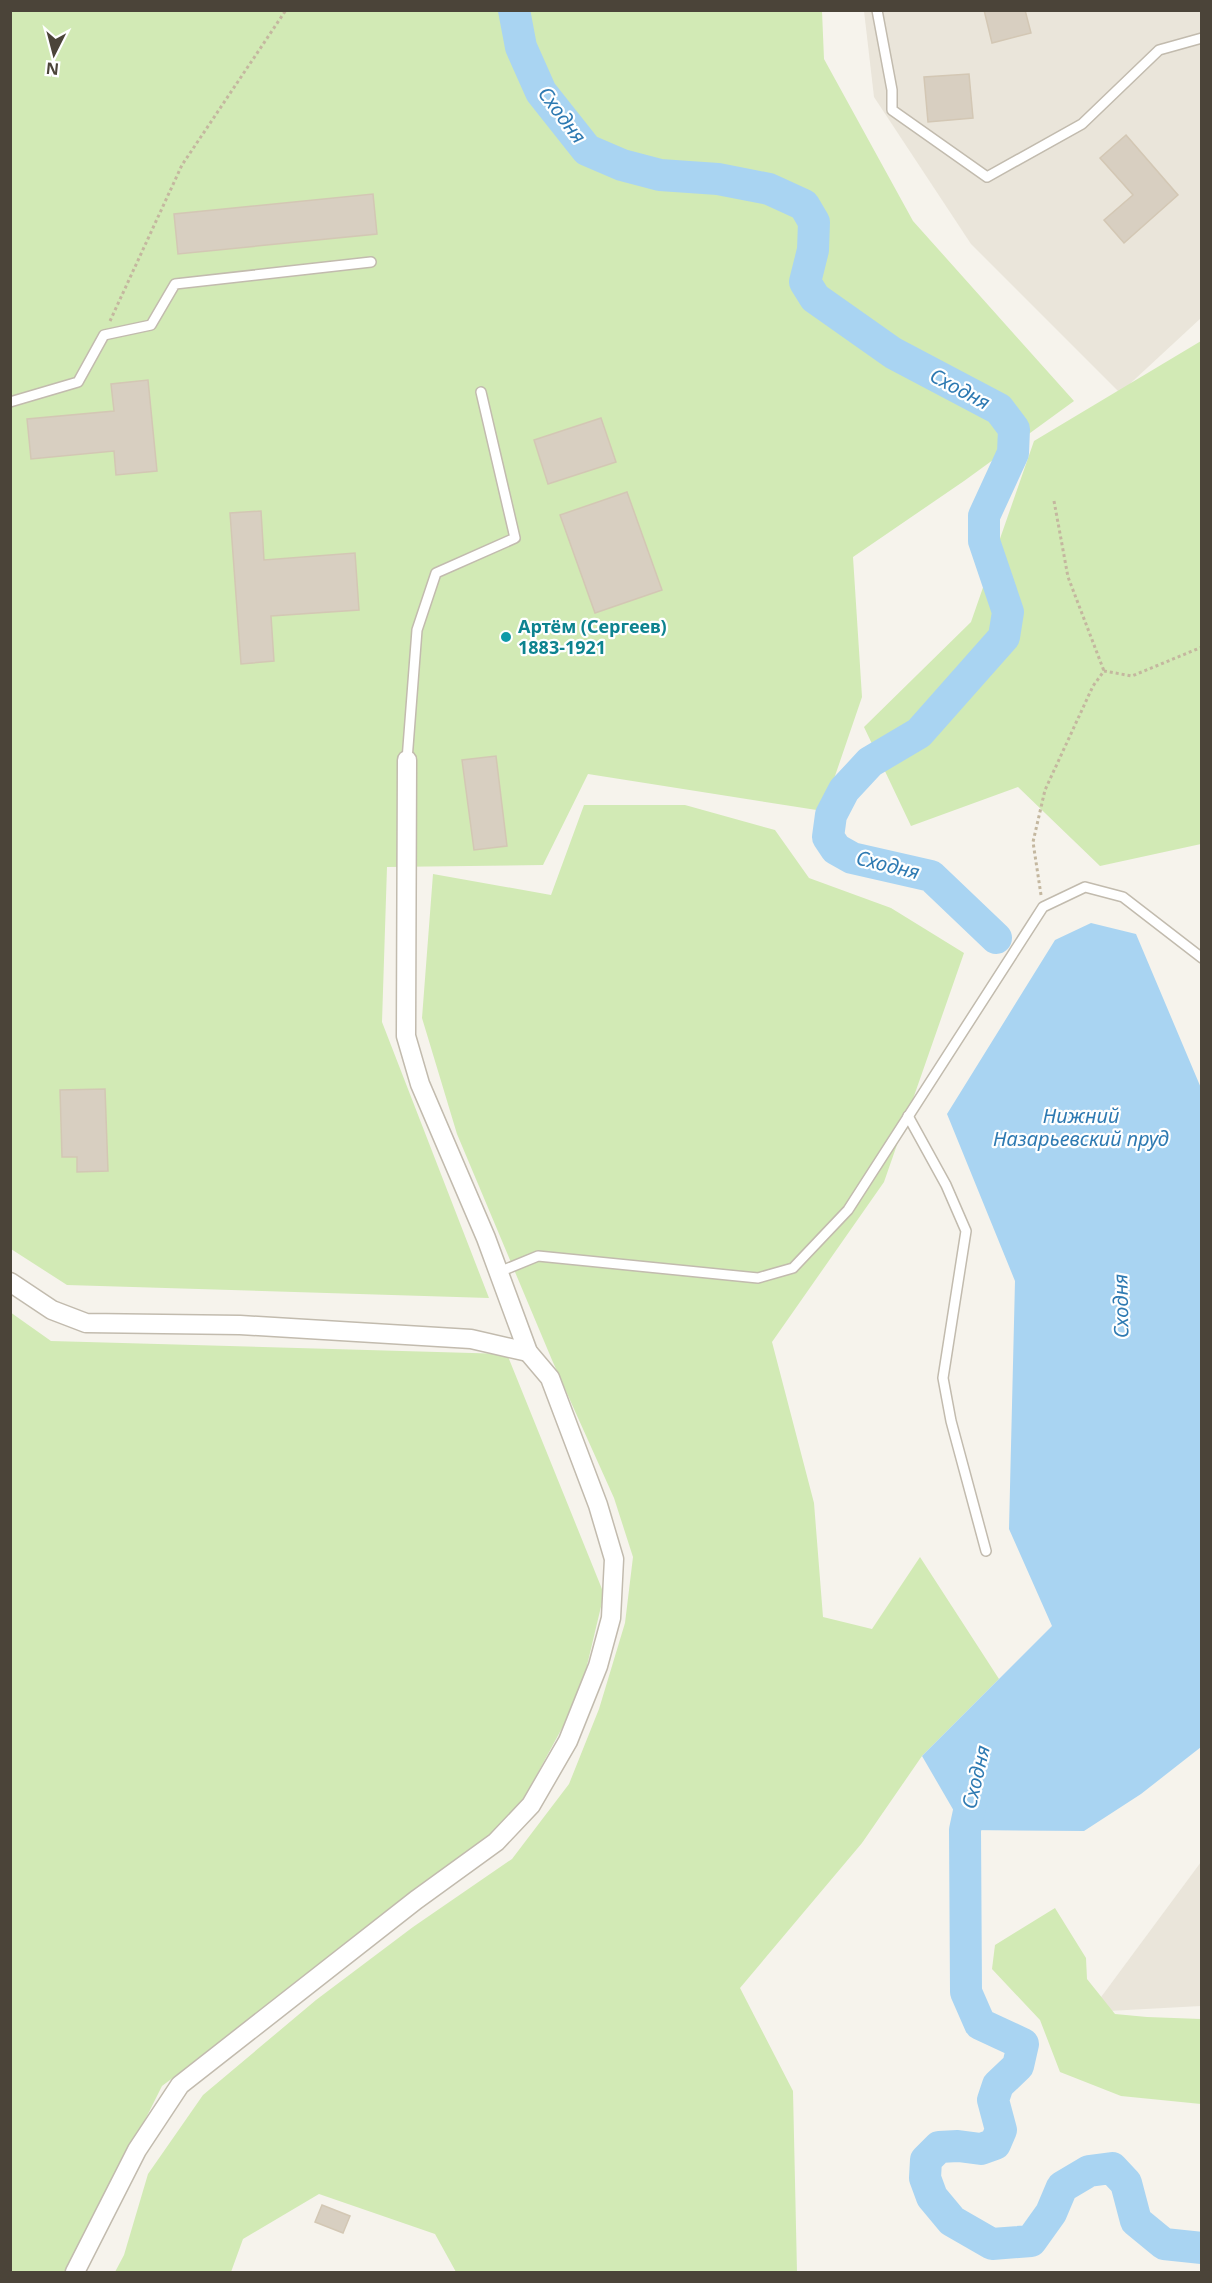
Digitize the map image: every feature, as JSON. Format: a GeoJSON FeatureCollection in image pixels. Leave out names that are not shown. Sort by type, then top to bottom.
{"type":"FeatureCollection","features":[{"type":"Feature","properties":{"kind":"street"},"geometry":{"type":"LineString","coordinates":[[75,2272],[137,2150],[180,2085],[416,1900],[495,1842],[531,1805],[568,1741],[598,1666],[611,1618],[614,1559],[598,1505],[550,1378],[528,1352],[486,1238],[420,1084],[406,1036],[407,760]]}},
{"type":"Feature","properties":{"kind":"street"},"geometry":{"type":"LineString","coordinates":[[10,1282],[52,1310],[86,1323],[240,1325],[471,1339],[528,1352]]}},
{"type":"Feature","properties":{"kind":"lane"},"geometry":{"type":"LineString","coordinates":[[877,10],[892,90],[892,110],[987,177],[1082,124],[1159,50],[1202,38]]}},
{"type":"Feature","properties":{"kind":"lane"},"geometry":{"type":"LineString","coordinates":[[10,402],[78,382],[104,335],[151,325],[175,284],[371,262]]}},
{"type":"Feature","properties":{"kind":"lane"},"geometry":{"type":"LineString","coordinates":[[407,760],[417,630],[436,573],[515,538],[480,392]]}},
{"type":"Feature","properties":{"kind":"lane"},"geometry":{"type":"LineString","coordinates":[[499,1272],[538,1256],[758,1278],[793,1268],[848,1210],[1043,907],[1085,887],[1123,897],[1202,958]]}},
{"type":"Feature","properties":{"kind":"lane"},"geometry":{"type":"LineString","coordinates":[[908,1116],[946,1185],[966,1231],[943,1378],[951,1420],[986,1551]]}},
{"type":"Feature","properties":{"kind":"path"},"geometry":{"type":"LineString","coordinates":[[104,335],[182,165],[285,10]]}},
{"type":"Feature","properties":{"kind":"path"},"geometry":{"type":"LineString","coordinates":[[1054,501],[1068,576],[1104,671]]}},
{"type":"Feature","properties":{"kind":"path"},"geometry":{"type":"LineString","coordinates":[[1104,671],[1132,676],[1202,647]]}},
{"type":"Feature","properties":{"kind":"path"},"geometry":{"type":"LineString","coordinates":[[1043,907],[1033,842],[1045,790],[1093,686],[1104,671]]}},
{"type":"Feature","properties":{"kind":"shaded area"},"geometry":{"type":"Polygon","coordinates":[[[864,11],[1201,11],[1201,318],[1120,393],[971,244],[874,97],[864,11]]]}},
{"type":"Feature","properties":{"kind":"shaded area"},"geometry":{"type":"Polygon","coordinates":[[[1201,1862],[1201,2006],[1090,2012],[1201,1862]]]}},
{"type":"Feature","properties":{"kind":"green space"},"geometry":{"type":"Polygon","coordinates":[[[10,11],[822,11],[824,59],[913,221],[1074,401],[964,481],[853,557],[862,697],[823,811],[588,774],[543,865],[387,867],[382,1022],[489,1298],[67,1285],[11,1249],[10,11]]]}},
{"type":"Feature","properties":{"kind":"green space"},"geometry":{"type":"Polygon","coordinates":[[[1201,341],[1201,844],[1100,866],[1018,787],[911,826],[864,727],[971,622],[1034,441],[1201,341]]]}},
{"type":"Feature","properties":{"kind":"green space"},"geometry":{"type":"Polygon","coordinates":[[[584,805],[685,805],[775,830],[809,878],[891,908],[964,953],[884,1182],[772,1342],[814,1503],[823,1617],[872,1629],[920,1557],[999,1679],[922,1756],[862,1843],[740,1988],[793,2091],[797,2272],[456,2272],[435,2234],[319,2194],[243,2239],[231,2272],[115,2272],[124,2255],[148,2174],[203,2095],[316,2000],[413,1927],[512,1859],[569,1784],[599,1709],[625,1623],[633,1557],[614,1498],[552,1360],[457,1134],[422,1018],[433,874],[551,895],[584,805]]]}},
{"type":"Feature","properties":{"kind":"green space"},"geometry":{"type":"Polygon","coordinates":[[[10,1312],[51,1341],[507,1354],[604,1594],[580,1695],[510,1824],[162,2086],[69,2272],[11,2272],[10,1312]]]}},
{"type":"Feature","properties":{"kind":"green space"},"geometry":{"type":"Polygon","coordinates":[[[1055,1908],[1086,1958],[1087,1979],[1115,2014],[1201,2019],[1201,2104],[1121,2096],[1060,2072],[1040,2020],[992,1969],[995,1945],[1055,1908]]]}},
{"type":"Feature","properties":{"kind":"water","name":"Нижний Назарьевский пруд"},"geometry":{"type":"Polygon","coordinates":[[[1091,923],[1136,934],[1201,1088],[1201,1747],[1141,1794],[1084,1831],[965,1830],[922,1756],[1052,1626],[1009,1529],[1015,1281],[947,1114],[1055,940],[1091,923]]]}},
{"type":"Feature","properties":{"kind":"building"},"geometry":{"type":"Polygon","coordinates":[[[984,10],[1025,10],[1031,33],[992,43],[984,10]]]}},
{"type":"Feature","properties":{"kind":"building"},"geometry":{"type":"Polygon","coordinates":[[[969,74],[973,118],[928,122],[924,77],[969,74]]]}},
{"type":"Feature","properties":{"kind":"building"},"geometry":{"type":"Polygon","coordinates":[[[1126,135],[1178,195],[1124,243],[1104,220],[1133,195],[1100,158],[1126,135]]]}},
{"type":"Feature","properties":{"kind":"building"},"geometry":{"type":"Polygon","coordinates":[[[373,194],[377,234],[178,254],[174,214],[373,194]]]}},
{"type":"Feature","properties":{"kind":"building"},"geometry":{"type":"Polygon","coordinates":[[[148,380],[157,471],[116,475],[114,451],[31,459],[27,419],[114,411],[111,384],[148,380]]]}},
{"type":"Feature","properties":{"kind":"building"},"geometry":{"type":"Polygon","coordinates":[[[601,418],[616,462],[548,484],[534,440],[601,418]]]}},
{"type":"Feature","properties":{"kind":"building"},"geometry":{"type":"Polygon","coordinates":[[[627,492],[662,590],[595,613],[560,515],[627,492]]]}},
{"type":"Feature","properties":{"kind":"building"},"geometry":{"type":"Polygon","coordinates":[[[261,511],[264,560],[355,553],[359,610],[271,616],[274,661],[241,664],[230,513],[261,511]]]}},
{"type":"Feature","properties":{"kind":"building"},"geometry":{"type":"Polygon","coordinates":[[[496,756],[507,846],[474,850],[462,760],[496,756]]]}},
{"type":"Feature","properties":{"kind":"building"},"geometry":{"type":"Polygon","coordinates":[[[105,1089],[108,1171],[77,1172],[77,1157],[62,1157],[60,1090],[105,1089]]]}},
{"type":"Feature","properties":{"kind":"building"},"geometry":{"type":"Polygon","coordinates":[[[322,2205],[350,2216],[343,2233],[315,2222],[322,2205]]]}},
{"type":"Feature","properties":{"kind":"waterway","name":"Сходня"},"geometry":{"type":"LineString","coordinates":[[514,10],[521,47],[541,92],[587,150],[622,165],[660,175],[718,179],[769,189],[804,205],[814,222],[813,250],[805,282],[815,298],[893,353],[999,409],[1014,429],[1013,453],[984,516],[984,541],[1008,612],[1004,637],[919,733],[870,762],[844,790],[831,815],[828,837],[836,849],[852,858],[931,876],[996,938]]}},
{"type":"Feature","properties":{"kind":"waterway","name":"Сходня"},"geometry":{"type":"LineString","coordinates":[[974,1788],[965,1830],[966,1992],[980,2024],[1023,2044],[1018,2066],[998,2085],[993,2100],[1001,2130],[995,2144],[981,2149],[958,2146],[939,2147],[926,2160],[925,2178],[932,2197],[952,2221],[992,2244],[1031,2241],[1051,2213],[1062,2187],[1089,2171],[1112,2168],[1126,2183],[1136,2221],[1164,2244],[1202,2248]]}},
{"type":"Feature","properties":{"kind":"place","name":"Артём (Сергеев) 1883-1921"},"geometry":{"type":"Point","coordinates":[506,637]}}]}
